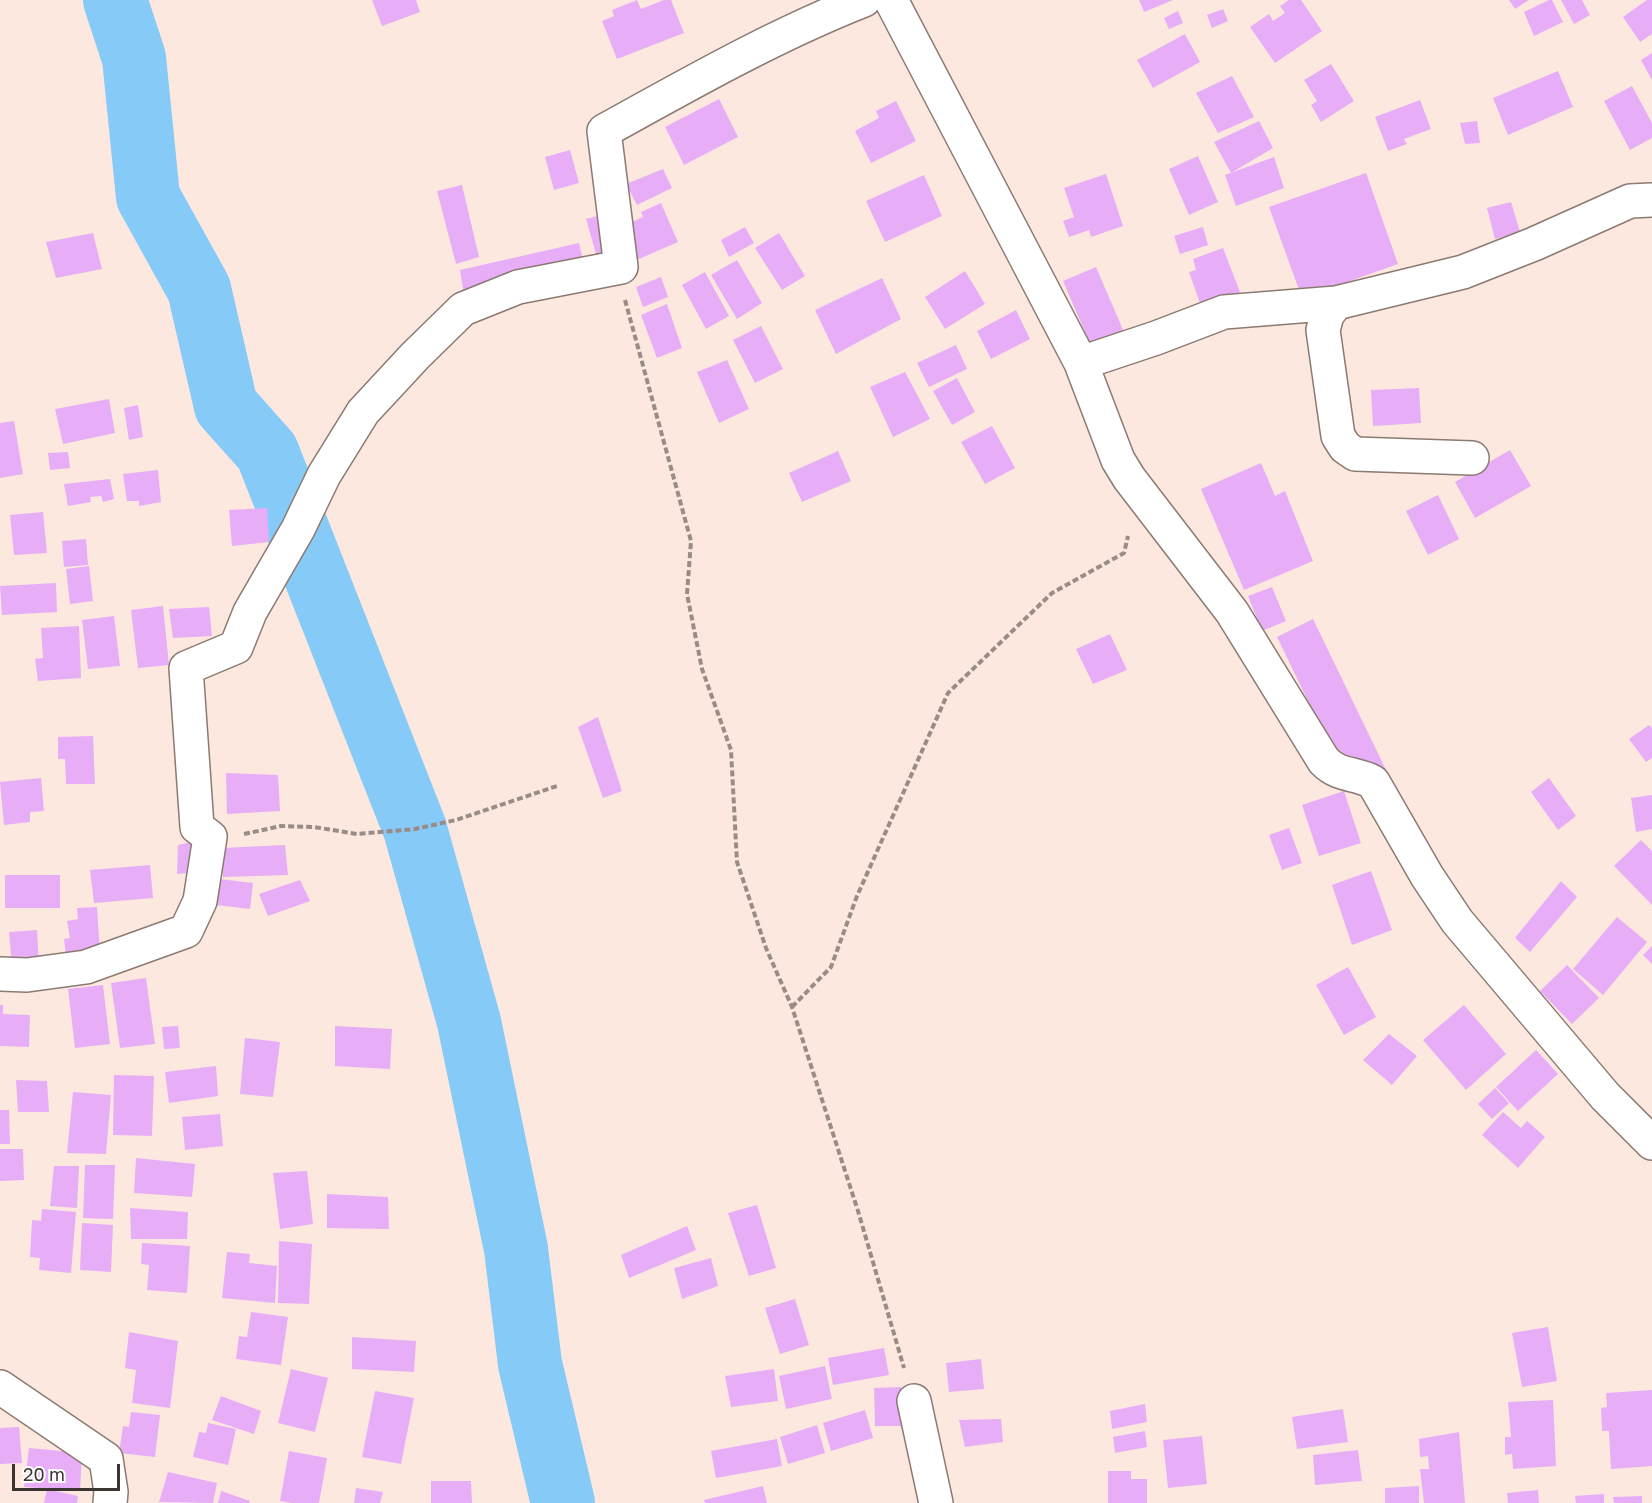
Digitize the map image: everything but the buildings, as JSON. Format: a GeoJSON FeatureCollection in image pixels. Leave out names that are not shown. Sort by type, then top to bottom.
{"type":"FeatureCollection","features":[{"type":"Feature","properties":{"kind":"street"},"geometry":{"type":"LineString","coordinates":[[0,974],[27,975],[86,967],[186,931],[200,901],[210,837],[197,827],[186,668],[236,647],[250,612],[298,530],[324,475],[363,412],[463,309],[518,287],[621,267],[604,131],[737,57],[808,23],[864,0]]}},
{"type":"Feature","properties":{"kind":"street"},"geometry":{"type":"LineString","coordinates":[[891,0],[1081,363],[1118,460],[1232,612],[1324,761],[1332,770],[1341,774],[1365,778],[1373,782],[1427,876],[1457,921],[1605,1096],[1652,1143]]}},
{"type":"Feature","properties":{"kind":"street"},"geometry":{"type":"LineString","coordinates":[[1081,363],[1224,312],[1336,303],[1463,272],[1534,244],[1630,201],[1652,200]]}},
{"type":"Feature","properties":{"kind":"street"},"geometry":{"type":"LineString","coordinates":[[1336,303],[1327,315],[1323,330],[1338,436],[1345,447],[1355,454],[1472,458]]}},
{"type":"Feature","properties":{"kind":"street"},"geometry":{"type":"LineString","coordinates":[[0,1387],[106,1459],[111,1492],[110,1503]]}},
{"type":"Feature","properties":{"kind":"street"},"geometry":{"type":"LineString","coordinates":[[914,1401],[936,1503]]}},
{"type":"Feature","properties":{"kind":"path"},"geometry":{"type":"LineString","coordinates":[[621,267],[621,284],[691,541],[687,594],[702,669],[731,750],[737,862],[766,948],[792,1007],[858,1211],[914,1401]]}},
{"type":"Feature","properties":{"kind":"path"},"geometry":{"type":"LineString","coordinates":[[792,1007],[831,967],[857,896],[948,693],[1052,593],[1124,553],[1140,492]]}},
{"type":"Feature","properties":{"kind":"path"},"geometry":{"type":"LineString","coordinates":[[210,837],[252,833],[281,826],[314,827],[357,834],[415,829],[456,820],[557,786]]}},
{"type":"Feature","properties":{"kind":"waterway"},"geometry":{"type":"LineString","coordinates":[[115,0],[134,58],[148,197],[199,289],[226,406],[267,452],[415,829],[469,1022],[516,1249],[530,1364],[563,1503]]}}]}
